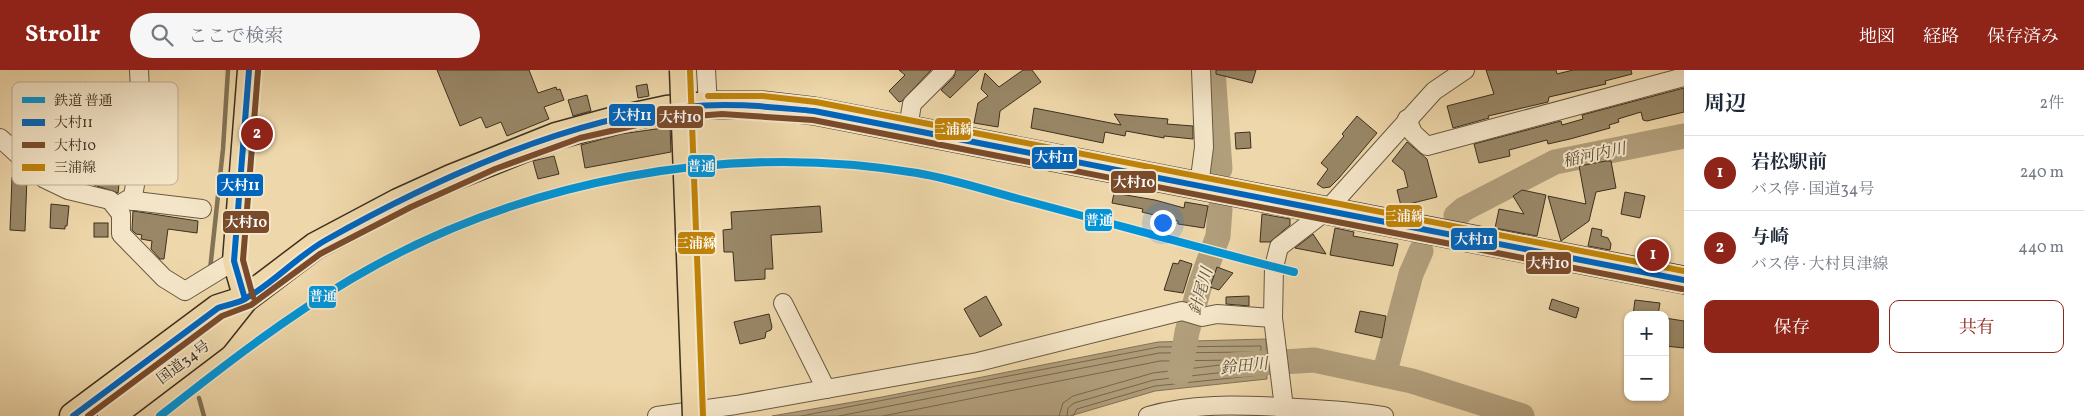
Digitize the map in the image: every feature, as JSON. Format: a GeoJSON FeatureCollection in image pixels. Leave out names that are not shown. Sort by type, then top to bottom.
{"type":"FeatureCollection","features":[{"type":"Feature","properties":{"kind":"highway","name":"国道34号"},"geometry":{"type":"LineString","coordinates":[[111,416],[214,338],[245,299],[315,246],[398,202],[451,178],[566,134],[667,109],[708,105],[780,107],[908,128],[1326,212],[1684,280]]}},
{"type":"Feature","properties":{"kind":"highway","name":"国道34号"},"geometry":{"type":"LineString","coordinates":[[73,416],[218,308],[245,299]]}},
{"type":"Feature","properties":{"kind":"main road"},"geometry":{"type":"LineString","coordinates":[[245,299],[227,266],[249,70]]}},
{"type":"Feature","properties":{"kind":"main road"},"geometry":{"type":"LineString","coordinates":[[681,70],[694,416]]}},
{"type":"Feature","properties":{"kind":"street"},"geometry":{"type":"LineString","coordinates":[[706,70],[708,105]]}},
{"type":"Feature","properties":{"kind":"street"},"geometry":{"type":"LineString","coordinates":[[908,128],[912,104],[946,70]]}},
{"type":"Feature","properties":{"kind":"street"},"geometry":{"type":"LineString","coordinates":[[1199,186],[1204,147],[1201,70]]}},
{"type":"Feature","properties":{"kind":"street"},"geometry":{"type":"LineString","coordinates":[[1283,408],[1273,320],[1274,267],[1279,247],[1326,212],[1434,91],[1465,70]]}},
{"type":"Feature","properties":{"kind":"street"},"geometry":{"type":"LineString","coordinates":[[1407,119],[1413,133],[1427,146],[1684,77]]}},
{"type":"Feature","properties":{"kind":"street"},"geometry":{"type":"LineString","coordinates":[[0,138],[12,149]]}},
{"type":"Feature","properties":{"kind":"street"},"geometry":{"type":"LineString","coordinates":[[58,185],[68,190],[124,204],[202,209]]}},
{"type":"Feature","properties":{"kind":"street"},"geometry":{"type":"LineString","coordinates":[[129,185],[121,214],[121,234],[164,278],[185,291],[200,284],[227,266]]}},
{"type":"Feature","properties":{"kind":"street"},"geometry":{"type":"LineString","coordinates":[[783,303],[826,389]]}},
{"type":"Feature","properties":{"kind":"street"},"geometry":{"type":"LineString","coordinates":[[657,416],[736,405],[978,362],[1182,311],[1202,317],[1217,314],[1273,320]]}},
{"type":"Feature","properties":{"kind":"street"},"geometry":{"type":"LineString","coordinates":[[1148,416],[1162,412],[1205,406],[1321,408],[1384,416]]}},
{"type":"Feature","properties":{"kind":"water"},"geometry":{"type":"Polygon","coordinates":[[[1266,339],[1267,379],[1155,391],[1070,416],[772,416],[882,397],[1158,342],[1266,339]]]}},
{"type":"Feature","properties":{"kind":"building"},"geometry":{"type":"Polygon","coordinates":[[[437,70],[529,70],[538,93],[556,87],[557,90],[560,89],[564,100],[544,107],[549,119],[507,136],[501,122],[486,128],[481,117],[460,126],[437,70]]]}},
{"type":"Feature","properties":{"kind":"building"},"geometry":{"type":"Polygon","coordinates":[[[899,70],[931,70],[899,102],[889,91],[905,75],[899,70]]]}},
{"type":"Feature","properties":{"kind":"building"},"geometry":{"type":"Polygon","coordinates":[[[956,70],[979,70],[950,98],[941,90],[954,77],[956,70]]]}},
{"type":"Feature","properties":{"kind":"building"},"geometry":{"type":"Polygon","coordinates":[[[1023,70],[1032,70],[1041,82],[1000,111],[998,127],[974,123],[978,103],[988,96],[981,89],[985,73],[999,87],[1023,70]]]}},
{"type":"Feature","properties":{"kind":"building"},"geometry":{"type":"Polygon","coordinates":[[[1216,70],[1256,70],[1252,83],[1216,74],[1216,70]]]}},
{"type":"Feature","properties":{"kind":"building"},"geometry":{"type":"Polygon","coordinates":[[[1486,70],[1556,70],[1557,74],[1573,70],[1631,70],[1632,74],[1605,81],[1606,84],[1549,97],[1548,102],[1488,116],[1489,118],[1453,128],[1447,106],[1494,94],[1486,70]]]}},
{"type":"Feature","properties":{"kind":"building"},"geometry":{"type":"Polygon","coordinates":[[[647,84],[649,96],[638,98],[636,86],[647,84]]]}},
{"type":"Feature","properties":{"kind":"building"},"geometry":{"type":"Polygon","coordinates":[[[1684,88],[1684,112],[1647,121],[1643,120],[1641,112],[1618,119],[1619,122],[1609,125],[1610,128],[1548,144],[1547,140],[1509,150],[1510,156],[1479,163],[1474,144],[1561,121],[1562,125],[1583,119],[1582,115],[1684,88]]]}},
{"type":"Feature","properties":{"kind":"building"},"geometry":{"type":"Polygon","coordinates":[[[587,95],[591,111],[573,116],[568,100],[587,95]]]}},
{"type":"Feature","properties":{"kind":"building"},"geometry":{"type":"Polygon","coordinates":[[[1034,108],[1121,125],[1114,114],[1168,119],[1167,124],[1193,126],[1193,139],[1164,136],[1164,138],[1126,131],[1125,136],[1105,132],[1103,143],[1031,128],[1034,108]]]}},
{"type":"Feature","properties":{"kind":"building"},"geometry":{"type":"Polygon","coordinates":[[[1357,116],[1377,133],[1339,178],[1330,187],[1323,188],[1317,184],[1328,169],[1321,163],[1344,136],[1342,134],[1357,116]]]}},
{"type":"Feature","properties":{"kind":"building"},"geometry":{"type":"Polygon","coordinates":[[[670,127],[671,152],[585,168],[581,145],[621,134],[670,127]]]}},
{"type":"Feature","properties":{"kind":"building"},"geometry":{"type":"Polygon","coordinates":[[[1250,132],[1251,148],[1236,149],[1235,133],[1250,132]]]}},
{"type":"Feature","properties":{"kind":"building"},"geometry":{"type":"Polygon","coordinates":[[[1407,142],[1427,159],[1437,197],[1401,206],[1397,190],[1408,187],[1404,171],[1392,161],[1407,142]]]}},
{"type":"Feature","properties":{"kind":"building"},"geometry":{"type":"Polygon","coordinates":[[[554,156],[559,174],[538,179],[533,161],[554,156]]]}},
{"type":"Feature","properties":{"kind":"building"},"geometry":{"type":"Polygon","coordinates":[[[1611,161],[1616,188],[1596,192],[1589,221],[1561,241],[1548,196],[1586,204],[1579,166],[1611,161]]]}},
{"type":"Feature","properties":{"kind":"building"},"geometry":{"type":"Polygon","coordinates":[[[12,177],[12,185],[27,185],[25,231],[10,230],[12,177]]]}},
{"type":"Feature","properties":{"kind":"building"},"geometry":{"type":"Polygon","coordinates":[[[94,185],[119,185],[118,193],[94,185]]]}},
{"type":"Feature","properties":{"kind":"building"},"geometry":{"type":"Polygon","coordinates":[[[1522,190],[1546,195],[1537,236],[1495,228],[1499,209],[1524,214],[1513,196],[1522,190]]]}},
{"type":"Feature","properties":{"kind":"building"},"geometry":{"type":"Polygon","coordinates":[[[1625,192],[1645,196],[1640,218],[1621,214],[1625,192]]]}},
{"type":"Feature","properties":{"kind":"building"},"geometry":{"type":"Polygon","coordinates":[[[1114,193],[1155,200],[1184,208],[1185,202],[1208,206],[1204,228],[1178,224],[1178,221],[1142,212],[1143,209],[1112,203],[1114,193]]]}},
{"type":"Feature","properties":{"kind":"building"},"geometry":{"type":"Polygon","coordinates":[[[51,204],[69,206],[65,229],[50,228],[51,204]]]}},
{"type":"Feature","properties":{"kind":"building"},"geometry":{"type":"Polygon","coordinates":[[[820,206],[822,232],[771,235],[773,269],[765,269],[765,279],[735,281],[733,252],[724,252],[723,230],[732,229],[731,212],[820,206]]]}},
{"type":"Feature","properties":{"kind":"building"},"geometry":{"type":"Polygon","coordinates":[[[133,211],[198,221],[197,233],[168,229],[164,259],[160,259],[151,249],[152,241],[141,239],[142,235],[136,234],[132,230],[133,211]]]}},
{"type":"Feature","properties":{"kind":"building"},"geometry":{"type":"Polygon","coordinates":[[[1262,214],[1290,219],[1290,225],[1270,242],[1260,242],[1262,214]]]}},
{"type":"Feature","properties":{"kind":"building"},"geometry":{"type":"Polygon","coordinates":[[[94,223],[108,223],[108,237],[94,237],[94,223]]]}},
{"type":"Feature","properties":{"kind":"building"},"geometry":{"type":"Polygon","coordinates":[[[1335,228],[1354,232],[1353,236],[1398,244],[1393,266],[1330,255],[1335,228]]]}},
{"type":"Feature","properties":{"kind":"building"},"geometry":{"type":"Polygon","coordinates":[[[1592,228],[1602,230],[1601,236],[1608,238],[1611,244],[1610,250],[1588,246],[1592,228]]]}},
{"type":"Feature","properties":{"kind":"building"},"geometry":{"type":"Polygon","coordinates":[[[1313,234],[1326,254],[1295,248],[1313,234]]]}},
{"type":"Feature","properties":{"kind":"building"},"geometry":{"type":"Polygon","coordinates":[[[1180,260],[1192,264],[1183,293],[1164,290],[1173,263],[1178,264],[1180,260]]]}},
{"type":"Feature","properties":{"kind":"building"},"geometry":{"type":"Polygon","coordinates":[[[1217,267],[1233,273],[1219,290],[1210,287],[1217,267]]]}},
{"type":"Feature","properties":{"kind":"building"},"geometry":{"type":"Polygon","coordinates":[[[986,296],[1002,325],[980,337],[964,309],[986,296]]]}},
{"type":"Feature","properties":{"kind":"building"},"geometry":{"type":"Polygon","coordinates":[[[1249,296],[1249,306],[1226,304],[1226,297],[1249,296]]]}},
{"type":"Feature","properties":{"kind":"building"},"geometry":{"type":"Polygon","coordinates":[[[1552,299],[1579,308],[1576,318],[1549,309],[1552,299]]]}},
{"type":"Feature","properties":{"kind":"building"},"geometry":{"type":"Polygon","coordinates":[[[1635,300],[1660,303],[1659,311],[1634,311],[1635,300]]]}},
{"type":"Feature","properties":{"kind":"building"},"geometry":{"type":"Polygon","coordinates":[[[1360,311],[1386,316],[1382,338],[1355,332],[1360,311]]]}},
{"type":"Feature","properties":{"kind":"building"},"geometry":{"type":"Polygon","coordinates":[[[769,314],[772,327],[771,330],[766,332],[765,338],[740,344],[734,322],[769,314]]]}},
{"type":"Feature","properties":{"kind":"building"},"geometry":{"type":"Polygon","coordinates":[[[1669,319],[1684,321],[1684,348],[1669,346],[1669,319]]]}},
{"type":"Feature","properties":{"kind":"waterway"},"geometry":{"type":"LineString","coordinates":[[210,270],[223,149],[228,70]]}},
{"type":"Feature","properties":{"kind":"waterway","name":"針尾川"},"geometry":{"type":"LineString","coordinates":[[1213,70],[1220,169]]}},
{"type":"Feature","properties":{"kind":"waterway","name":"稲河内川"},"geometry":{"type":"LineString","coordinates":[[1456,216],[1464,209],[1555,162],[1684,136]]}},
{"type":"Feature","properties":{"kind":"waterway","name":"針尾川"},"geometry":{"type":"LineString","coordinates":[[1180,373],[1187,332],[1199,288],[1218,236],[1220,209]]}},
{"type":"Feature","properties":{"kind":"waterway","name":"稲河内川"},"geometry":{"type":"LineString","coordinates":[[1384,375],[1411,274],[1421,251]]}},
{"type":"Feature","properties":{"kind":"waterway","name":"鈴田川"},"geometry":{"type":"LineString","coordinates":[[1233,365],[1314,360],[1412,381],[1522,416]]}},
{"type":"Feature","properties":{"kind":"waterway"},"geometry":{"type":"LineString","coordinates":[[199,398],[204,416]]}},
{"type":"Feature","properties":{"kind":"rail line","name":"普通"},"geometry":{"type":"LineString","coordinates":[[160,416],[278,326],[353,278],[417,244],[485,216],[554,193],[626,177],[699,166],[772,162],[845,164],[917,173],[1294,272]]}},
{"type":"Feature","properties":{"kind":"transit line","name":"大村11"},"geometry":{"type":"LineString","coordinates":[[245,299],[234,261],[249,70]]}},
{"type":"Feature","properties":{"kind":"transit line","name":"三浦線"},"geometry":{"type":"LineString","coordinates":[[690,70],[703,416]]}},
{"type":"Feature","properties":{"kind":"transit line","name":"大村10"},"geometry":{"type":"LineString","coordinates":[[253,297],[243,260],[258,71]]}},
{"type":"Feature","properties":{"kind":"transit line","name":"三浦線"},"geometry":{"type":"LineString","coordinates":[[708,96],[763,96],[816,102],[1684,271]]}},
{"type":"Feature","properties":{"kind":"transit line","name":"大村11"},"geometry":{"type":"LineString","coordinates":[[73,416],[218,308],[237,303],[254,294],[326,240],[409,196],[454,175],[547,139],[594,124],[641,113],[686,107],[718,105],[814,111],[1684,280]]}},
{"type":"Feature","properties":{"kind":"transit line","name":"大村10"},"geometry":{"type":"LineString","coordinates":[[88,416],[222,316],[251,305],[320,254],[411,207],[495,169],[580,138],[668,118],[722,114],[813,120],[1682,289]]}},
{"type":"Feature","properties":{"kind":"place","name":"与崎"},"geometry":{"type":"Point","coordinates":[257,134]}},
{"type":"Feature","properties":{"kind":"place","name":"岩松駅前"},"geometry":{"type":"Point","coordinates":[1653,255]}}]}
